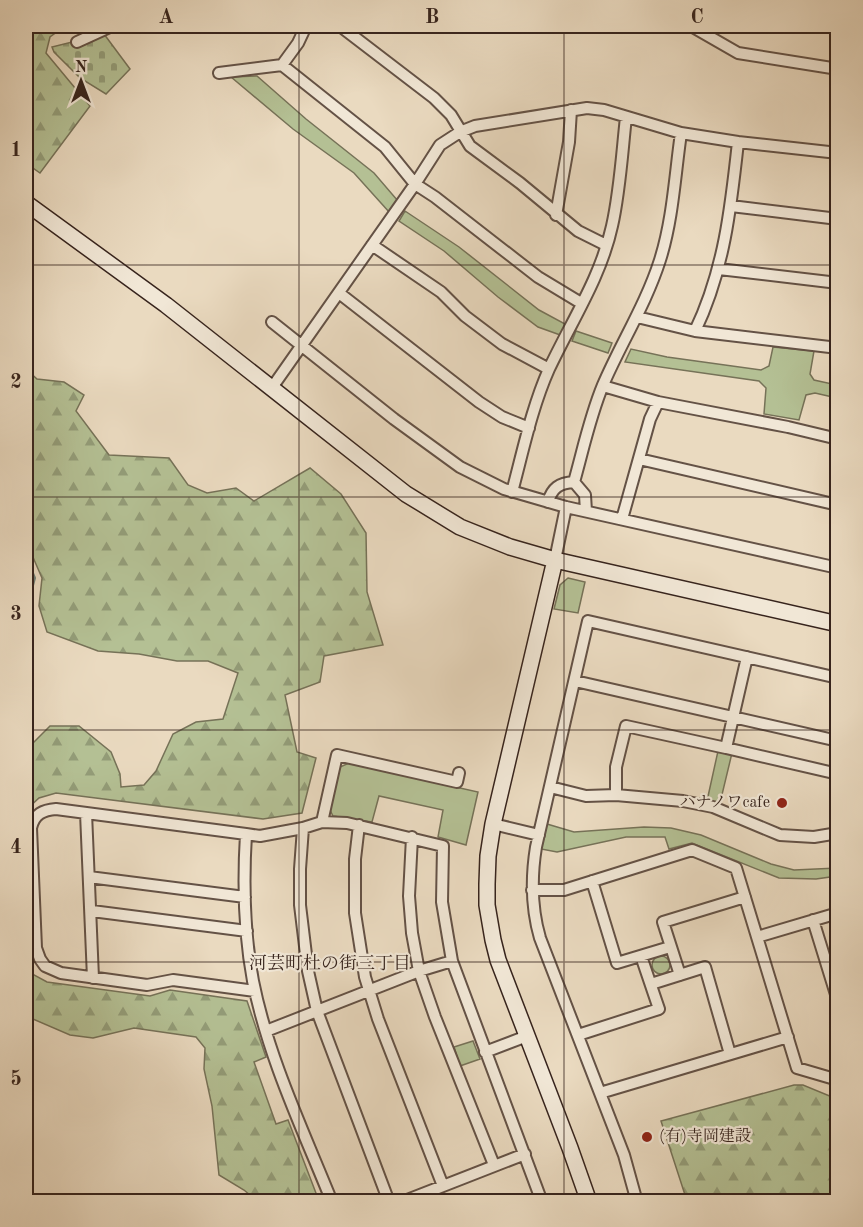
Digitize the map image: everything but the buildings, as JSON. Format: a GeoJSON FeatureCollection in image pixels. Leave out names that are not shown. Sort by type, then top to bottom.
{"type":"FeatureCollection","features":[{"type":"Feature","properties":{"kind":"street"},"geometry":{"type":"LineString","coordinates":[[77,42],[112,26]]}},
{"type":"Feature","properties":{"kind":"street"},"geometry":{"type":"LineString","coordinates":[[282,65],[298,43],[306,26]]}},
{"type":"Feature","properties":{"kind":"street"},"geometry":{"type":"LineString","coordinates":[[340,26],[434,98],[451,114],[470,146],[520,183],[556,215],[578,231],[606,245]]}},
{"type":"Feature","properties":{"kind":"street"},"geometry":{"type":"LineString","coordinates":[[691,26],[738,53],[837,69]]}},
{"type":"Feature","properties":{"kind":"street"},"geometry":{"type":"LineString","coordinates":[[219,73],[282,65],[385,147],[415,184],[454,211],[538,277],[581,303]]}},
{"type":"Feature","properties":{"kind":"street"},"geometry":{"type":"LineString","coordinates":[[271,389],[440,146],[460,132],[475,126],[587,108],[604,110],[681,133],[837,153]]}},
{"type":"Feature","properties":{"kind":"street"},"geometry":{"type":"LineString","coordinates":[[556,215],[569,142],[571,110]]}},
{"type":"Feature","properties":{"kind":"street"},"geometry":{"type":"LineString","coordinates":[[512,492],[529,428],[549,369],[599,270],[612,228],[619,187],[626,117]]}},
{"type":"Feature","properties":{"kind":"street"},"geometry":{"type":"LineString","coordinates":[[574,482],[603,386],[653,282],[664,245],[681,133]]}},
{"type":"Feature","properties":{"kind":"street"},"geometry":{"type":"LineString","coordinates":[[695,330],[704,314],[718,269],[731,206],[738,142]]}},
{"type":"Feature","properties":{"kind":"street"},"geometry":{"type":"LineString","coordinates":[[26,203],[166,305],[406,494],[460,528],[555,560],[837,624]]}},
{"type":"Feature","properties":{"kind":"street"},"geometry":{"type":"LineString","coordinates":[[731,206],[837,219]]}},
{"type":"Feature","properties":{"kind":"street"},"geometry":{"type":"LineString","coordinates":[[372,245],[441,292],[465,316],[502,344],[549,369]]}},
{"type":"Feature","properties":{"kind":"street"},"geometry":{"type":"LineString","coordinates":[[718,269],[837,283]]}},
{"type":"Feature","properties":{"kind":"street"},"geometry":{"type":"LineString","coordinates":[[339,293],[479,402],[502,417],[529,428]]}},
{"type":"Feature","properties":{"kind":"street"},"geometry":{"type":"LineString","coordinates":[[637,317],[695,330],[837,348]]}},
{"type":"Feature","properties":{"kind":"street"},"geometry":{"type":"LineString","coordinates":[[272,322],[394,420],[460,467],[512,492],[586,512],[837,568]]}},
{"type":"Feature","properties":{"kind":"street"},"geometry":{"type":"LineString","coordinates":[[603,386],[658,402],[788,427],[837,440]]}},
{"type":"Feature","properties":{"kind":"street"},"geometry":{"type":"LineString","coordinates":[[622,519],[650,419],[658,402]]}},
{"type":"Feature","properties":{"kind":"street"},"geometry":{"type":"LineString","coordinates":[[639,459],[837,505]]}},
{"type":"Feature","properties":{"kind":"street"},"geometry":{"type":"LineString","coordinates":[[548,502],[554,488],[564,483],[574,482],[583,490],[586,512]]}},
{"type":"Feature","properties":{"kind":"street"},"geometry":{"type":"LineString","coordinates":[[566,507],[494,824],[488,856],[487,884],[493,940],[498,960],[589,1202]]}},
{"type":"Feature","properties":{"kind":"street"},"geometry":{"type":"LineString","coordinates":[[637,1202],[624,1155],[540,938],[534,917],[532,878],[538,835],[588,621],[837,678]]}},
{"type":"Feature","properties":{"kind":"street"},"geometry":{"type":"LineString","coordinates":[[726,748],[747,657]]}},
{"type":"Feature","properties":{"kind":"street"},"geometry":{"type":"LineString","coordinates":[[575,681],[837,741]]}},
{"type":"Feature","properties":{"kind":"street"},"geometry":{"type":"LineString","coordinates":[[616,795],[616,767],[626,726],[837,774]]}},
{"type":"Feature","properties":{"kind":"street"},"geometry":{"type":"LineString","coordinates":[[322,822],[337,755],[457,782],[459,774]]}},
{"type":"Feature","properties":{"kind":"street"},"geometry":{"type":"LineString","coordinates":[[550,787],[586,796],[616,795],[683,801],[713,807],[780,835],[814,837],[837,832]]}},
{"type":"Feature","properties":{"kind":"street"},"geometry":{"type":"LineString","coordinates":[[255,992],[173,980],[147,985],[51,970],[40,959],[36,948],[32,823],[43,811],[56,809],[260,836],[322,822],[359,825],[442,846],[442,902],[452,961],[542,1202]]}},
{"type":"Feature","properties":{"kind":"street"},"geometry":{"type":"LineString","coordinates":[[86,813],[92,911],[93,978]]}},
{"type":"Feature","properties":{"kind":"street"},"geometry":{"type":"LineString","coordinates":[[494,824],[538,835]]}},
{"type":"Feature","properties":{"kind":"street"},"geometry":{"type":"LineString","coordinates":[[359,825],[355,859],[355,913],[358,942],[369,990],[443,1185]]}},
{"type":"Feature","properties":{"kind":"street"},"geometry":{"type":"LineString","coordinates":[[303,828],[300,869],[301,926],[317,1011],[389,1202]]}},
{"type":"Feature","properties":{"kind":"street"},"geometry":{"type":"LineString","coordinates":[[246,834],[245,897],[255,992],[266,1031],[299,1122],[332,1202]]}},
{"type":"Feature","properties":{"kind":"street"},"geometry":{"type":"LineString","coordinates":[[412,837],[409,896],[412,933],[419,971],[494,1165]]}},
{"type":"Feature","properties":{"kind":"street"},"geometry":{"type":"LineString","coordinates":[[532,890],[564,890],[692,850],[736,868],[797,1068],[837,1080]]}},
{"type":"Feature","properties":{"kind":"street"},"geometry":{"type":"LineString","coordinates":[[89,877],[245,897]]}},
{"type":"Feature","properties":{"kind":"street"},"geometry":{"type":"LineString","coordinates":[[592,882],[617,963],[670,946]]}},
{"type":"Feature","properties":{"kind":"street"},"geometry":{"type":"LineString","coordinates":[[680,975],[663,922],[745,897]]}},
{"type":"Feature","properties":{"kind":"street"},"geometry":{"type":"LineString","coordinates":[[92,911],[247,932]]}},
{"type":"Feature","properties":{"kind":"street"},"geometry":{"type":"LineString","coordinates":[[758,937],[837,913]]}},
{"type":"Feature","properties":{"kind":"street"},"geometry":{"type":"LineString","coordinates":[[813,920],[837,1001]]}},
{"type":"Feature","properties":{"kind":"street"},"geometry":{"type":"LineString","coordinates":[[578,1035],[659,1008],[641,956]]}},
{"type":"Feature","properties":{"kind":"street"},"geometry":{"type":"LineString","coordinates":[[266,1031],[419,971],[452,961]]}},
{"type":"Feature","properties":{"kind":"street"},"geometry":{"type":"LineString","coordinates":[[651,984],[705,967],[730,1054]]}},
{"type":"Feature","properties":{"kind":"street"},"geometry":{"type":"LineString","coordinates":[[485,1052],[527,1036]]}},
{"type":"Feature","properties":{"kind":"street"},"geometry":{"type":"LineString","coordinates":[[600,1093],[788,1037]]}},
{"type":"Feature","properties":{"kind":"street"},"geometry":{"type":"LineString","coordinates":[[402,1202],[525,1154]]}},
{"type":"Feature","properties":{"kind":"green space"},"geometry":{"type":"Polygon","coordinates":[[[26,26],[65,26],[50,37],[46,53],[90,106],[40,173],[26,163],[26,62],[29,62],[30,32],[26,30],[26,26]]]}},
{"type":"Feature","properties":{"kind":"green space"},"geometry":{"type":"Polygon","coordinates":[[[104,34],[130,69],[106,94],[80,78],[54,52],[52,47],[104,34]]]}},
{"type":"Feature","properties":{"kind":"green space"},"geometry":{"type":"Polygon","coordinates":[[[257,76],[306,119],[374,173],[398,201],[390,213],[354,173],[293,129],[231,77],[257,76]]]}},
{"type":"Feature","properties":{"kind":"green space"},"geometry":{"type":"Polygon","coordinates":[[[405,211],[459,247],[539,310],[567,325],[563,336],[538,327],[498,297],[444,251],[399,221],[405,211]]]}},
{"type":"Feature","properties":{"kind":"green space"},"geometry":{"type":"Polygon","coordinates":[[[576,331],[612,343],[608,353],[572,341],[576,331]]]}},
{"type":"Feature","properties":{"kind":"green space"},"geometry":{"type":"Polygon","coordinates":[[[773,347],[814,351],[810,374],[814,380],[837,385],[837,398],[815,393],[806,395],[799,420],[764,414],[766,388],[759,381],[625,362],[631,349],[667,357],[761,370],[769,366],[773,347]]]}},
{"type":"Feature","properties":{"kind":"green space"},"geometry":{"type":"Polygon","coordinates":[[[26,369],[37,379],[64,382],[84,395],[76,411],[109,455],[169,458],[188,485],[207,493],[236,488],[254,501],[310,468],[341,494],[366,533],[367,592],[383,645],[324,656],[320,682],[285,695],[297,752],[316,758],[302,813],[263,819],[56,793],[39,798],[26,810],[26,750],[50,726],[79,726],[111,752],[120,774],[121,787],[144,785],[156,771],[173,734],[196,722],[223,719],[238,673],[208,661],[177,661],[139,654],[98,651],[47,632],[39,606],[42,578],[26,541],[26,369]]]}},
{"type":"Feature","properties":{"kind":"green space"},"geometry":{"type":"Polygon","coordinates":[[[568,578],[585,582],[578,613],[554,609],[560,585],[568,578]]]}},
{"type":"Feature","properties":{"kind":"green space"},"geometry":{"type":"Polygon","coordinates":[[[718,751],[732,753],[720,803],[707,801],[718,751]]]}},
{"type":"Feature","properties":{"kind":"green space"},"geometry":{"type":"Polygon","coordinates":[[[349,763],[478,792],[466,845],[438,837],[443,810],[379,796],[372,822],[333,816],[330,810],[340,767],[349,763]]]}},
{"type":"Feature","properties":{"kind":"green space"},"geometry":{"type":"Polygon","coordinates":[[[547,824],[574,832],[644,827],[671,828],[701,835],[771,864],[794,870],[837,868],[837,876],[816,879],[779,878],[692,843],[669,849],[665,837],[626,837],[557,852],[541,849],[547,824]]]}},
{"type":"Feature","properties":{"kind":"green space"},"geometry":{"type":"Polygon","coordinates":[[[661,956],[667,959],[670,965],[667,971],[661,974],[655,971],[652,965],[655,959],[661,956]]]}},
{"type":"Feature","properties":{"kind":"green space"},"geometry":{"type":"Polygon","coordinates":[[[26,965],[34,975],[47,982],[150,996],[170,990],[247,1001],[266,1057],[254,1062],[276,1124],[288,1120],[319,1201],[257,1201],[219,1175],[212,1106],[204,1069],[205,1048],[196,1037],[134,1028],[93,1038],[70,1035],[26,1016],[26,965]]]}},
{"type":"Feature","properties":{"kind":"green space"},"geometry":{"type":"Polygon","coordinates":[[[473,1041],[480,1059],[460,1066],[454,1047],[473,1041]]]}},
{"type":"Feature","properties":{"kind":"green space"},"geometry":{"type":"Polygon","coordinates":[[[794,1085],[803,1085],[837,1099],[837,1201],[687,1201],[661,1121],[794,1085]]]}},
{"type":"Feature","properties":{"kind":"waterway"},"geometry":{"type":"LineString","coordinates":[[26,559],[34,578],[26,608]]}},
{"type":"Feature","properties":{"kind":"place","name":"ハナノワcafe"},"geometry":{"type":"Point","coordinates":[782,803]}},
{"type":"Feature","properties":{"kind":"place","name":"(有)寺岡建設"},"geometry":{"type":"Point","coordinates":[647,1137]}},
{"type":"Feature","properties":{"kind":"district","name":"河芸町杜の街三丁目"},"geometry":{"type":"Point","coordinates":[330,964]}}]}
